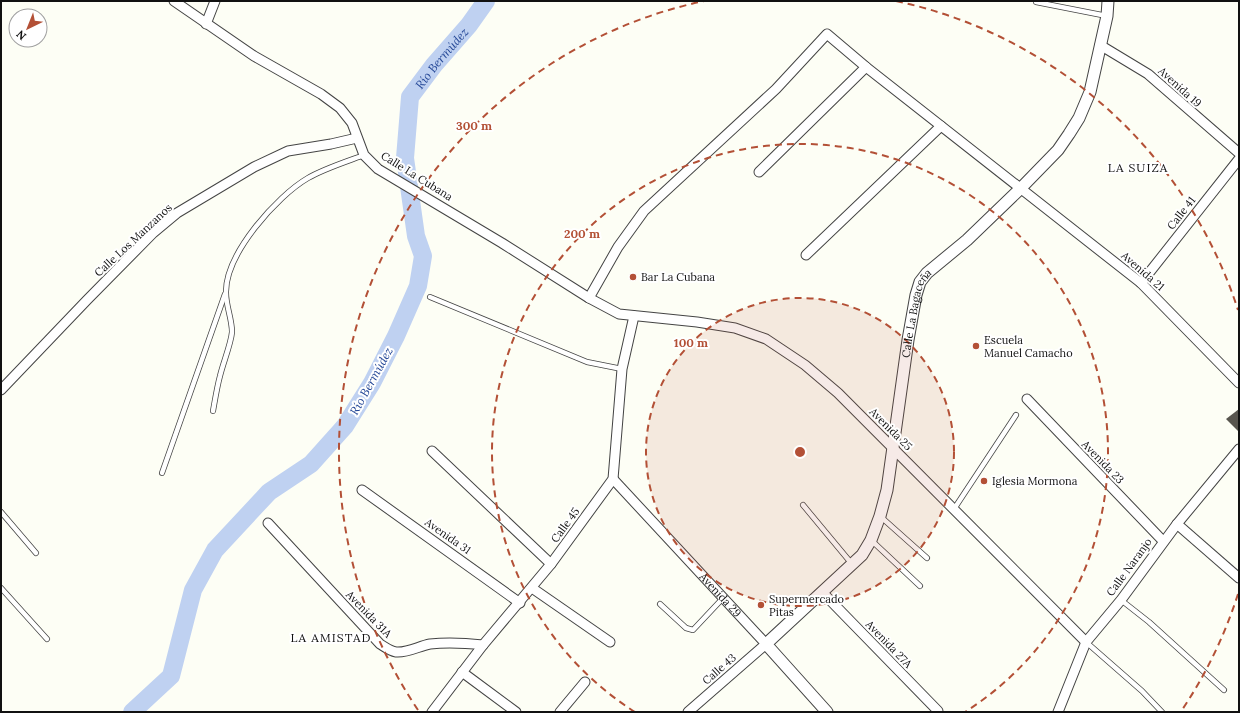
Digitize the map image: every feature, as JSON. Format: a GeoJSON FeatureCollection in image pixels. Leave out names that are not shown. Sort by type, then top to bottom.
{"type":"FeatureCollection","features":[{"type":"Feature","properties":{"kind":"street","name":"Calle La Cubana"},"geometry":{"type":"LineString","coordinates":[[174,1],[254,56],[321,94],[340,108],[352,123],[364,155],[378,168],[589,298],[619,314],[634,316]]}},
{"type":"Feature","properties":{"kind":"street"},"geometry":{"type":"LineString","coordinates":[[206,24],[215,1]]}},
{"type":"Feature","properties":{"kind":"street","name":"Calle La Bagaceña"},"geometry":{"type":"LineString","coordinates":[[766,644],[862,556],[871,540],[880,516],[887,490],[892,448],[916,295],[920,282],[927,274],[967,240],[1021,188],[1058,150],[1080,118],[1090,92],[1107,16],[1108,1]]}},
{"type":"Feature","properties":{"kind":"street","name":"Avenida 21"},"geometry":{"type":"LineString","coordinates":[[589,298],[618,247],[644,211],[776,89],[827,34],[866,67],[1141,282],[1239,383]]}},
{"type":"Feature","properties":{"kind":"street","name":"Avenida 19"},"geometry":{"type":"LineString","coordinates":[[1100,45],[1148,74],[1239,153]]}},
{"type":"Feature","properties":{"kind":"street"},"geometry":{"type":"LineString","coordinates":[[759,172],[866,67]]}},
{"type":"Feature","properties":{"kind":"street"},"geometry":{"type":"LineString","coordinates":[[806,255],[941,126]]}},
{"type":"Feature","properties":{"kind":"street","name":"Calle Los Manzanos"},"geometry":{"type":"LineString","coordinates":[[1,390],[87,300],[153,234],[177,213],[254,167],[288,151],[357,138]]}},
{"type":"Feature","properties":{"kind":"street","name":"Calle 41"},"geometry":{"type":"LineString","coordinates":[[1141,282],[1239,159]]}},
{"type":"Feature","properties":{"kind":"street"},"geometry":{"type":"LineString","coordinates":[[613,479],[622,369],[634,316]]}},
{"type":"Feature","properties":{"kind":"street","name":"Avenida 25"},"geometry":{"type":"LineString","coordinates":[[634,316],[697,322],[735,328],[766,339],[805,365],[838,393],[1086,642]]}},
{"type":"Feature","properties":{"kind":"street","name":"Avenida 23"},"geometry":{"type":"LineString","coordinates":[[1027,399],[1163,541]]}},
{"type":"Feature","properties":{"kind":"street"},"geometry":{"type":"LineString","coordinates":[[432,451],[552,564]]}},
{"type":"Feature","properties":{"kind":"street","name":"Calle Naranjo"},"geometry":{"type":"LineString","coordinates":[[1058,712],[1086,642],[1121,600],[1163,541],[1238,451]]}},
{"type":"Feature","properties":{"kind":"street","name":"Calle 45"},"geometry":{"type":"LineString","coordinates":[[432,712],[483,645],[552,564],[613,479]]}},
{"type":"Feature","properties":{"kind":"street","name":"Avenida 29"},"geometry":{"type":"LineString","coordinates":[[613,479],[724,597],[827,712]]}},
{"type":"Feature","properties":{"kind":"street","name":"Avenida 31"},"geometry":{"type":"LineString","coordinates":[[362,490],[520,603]]}},
{"type":"Feature","properties":{"kind":"street","name":"Avenida 31A"},"geometry":{"type":"LineString","coordinates":[[268,523],[380,644],[388,650],[396,652],[410,650],[428,644],[459,643],[483,645]]}},
{"type":"Feature","properties":{"kind":"street"},"geometry":{"type":"LineString","coordinates":[[1177,524],[1239,578]]}},
{"type":"Feature","properties":{"kind":"street"},"geometry":{"type":"LineString","coordinates":[[532,588],[610,642]]}},
{"type":"Feature","properties":{"kind":"street","name":"Avenida 27A"},"geometry":{"type":"LineString","coordinates":[[823,593],[938,711]]}},
{"type":"Feature","properties":{"kind":"street","name":"Calle 43"},"geometry":{"type":"LineString","coordinates":[[688,712],[766,644]]}},
{"type":"Feature","properties":{"kind":"street"},"geometry":{"type":"LineString","coordinates":[[462,672],[516,712]]}},
{"type":"Feature","properties":{"kind":"street"},"geometry":{"type":"LineString","coordinates":[[560,712],[585,682]]}},
{"type":"Feature","properties":{"kind":"lane"},"geometry":{"type":"LineString","coordinates":[[1036,2],[1107,16]]}},
{"type":"Feature","properties":{"kind":"lane"},"geometry":{"type":"LineString","coordinates":[[162,473],[226,292],[228,276],[237,254],[254,229],[298,184],[310,176],[364,155]]}},
{"type":"Feature","properties":{"kind":"lane"},"geometry":{"type":"LineString","coordinates":[[213,411],[232,332],[226,292]]}},
{"type":"Feature","properties":{"kind":"lane"},"geometry":{"type":"LineString","coordinates":[[430,297],[587,362],[622,369]]}},
{"type":"Feature","properties":{"kind":"lane"},"geometry":{"type":"LineString","coordinates":[[954,509],[1016,415]]}},
{"type":"Feature","properties":{"kind":"lane"},"geometry":{"type":"LineString","coordinates":[[803,505],[852,564]]}},
{"type":"Feature","properties":{"kind":"lane"},"geometry":{"type":"LineString","coordinates":[[1,512],[36,553]]}},
{"type":"Feature","properties":{"kind":"lane"},"geometry":{"type":"LineString","coordinates":[[880,516],[927,558]]}},
{"type":"Feature","properties":{"kind":"lane"},"geometry":{"type":"LineString","coordinates":[[871,540],[920,586]]}},
{"type":"Feature","properties":{"kind":"lane"},"geometry":{"type":"LineString","coordinates":[[1,588],[47,638]]}},
{"type":"Feature","properties":{"kind":"lane"},"geometry":{"type":"LineString","coordinates":[[660,604],[686,628],[693,630],[724,597]]}},
{"type":"Feature","properties":{"kind":"lane"},"geometry":{"type":"LineString","coordinates":[[1121,600],[1149,622],[1224,690]]}},
{"type":"Feature","properties":{"kind":"lane"},"geometry":{"type":"LineString","coordinates":[[1086,642],[1142,691],[1162,712]]}},
{"type":"Feature","properties":{"kind":"building"},"geometry":{"type":"Polygon","coordinates":[[[1239,409],[1239,432],[1226,419],[1239,409]]]}},
{"type":"Feature","properties":{"kind":"waterway","name":"Río Bermúdez"},"geometry":{"type":"LineString","coordinates":[[132,712],[171,676],[193,590],[215,550],[269,492],[311,464],[345,426],[372,383],[396,336],[418,286],[423,256],[416,236],[405,158],[410,97],[434,65],[469,25],[486,1]]}},
{"type":"Feature","properties":{"kind":"place","name":"Bar La Cubana"},"geometry":{"type":"Point","coordinates":[633,277]}},
{"type":"Feature","properties":{"kind":"place","name":"Escuela Manuel Camacho"},"geometry":{"type":"Point","coordinates":[976,346]}},
{"type":"Feature","properties":{"kind":"place","name":"Iglesia Mormona"},"geometry":{"type":"Point","coordinates":[984,481]}},
{"type":"Feature","properties":{"kind":"place","name":"Supermercado Pitas"},"geometry":{"type":"Point","coordinates":[761,605]}},
{"type":"Feature","properties":{"kind":"district","name":"LA SUIZA"},"geometry":{"type":"Point","coordinates":[1138,167]}},
{"type":"Feature","properties":{"kind":"district","name":"LA AMISTAD"},"geometry":{"type":"Point","coordinates":[331,637]}}]}
